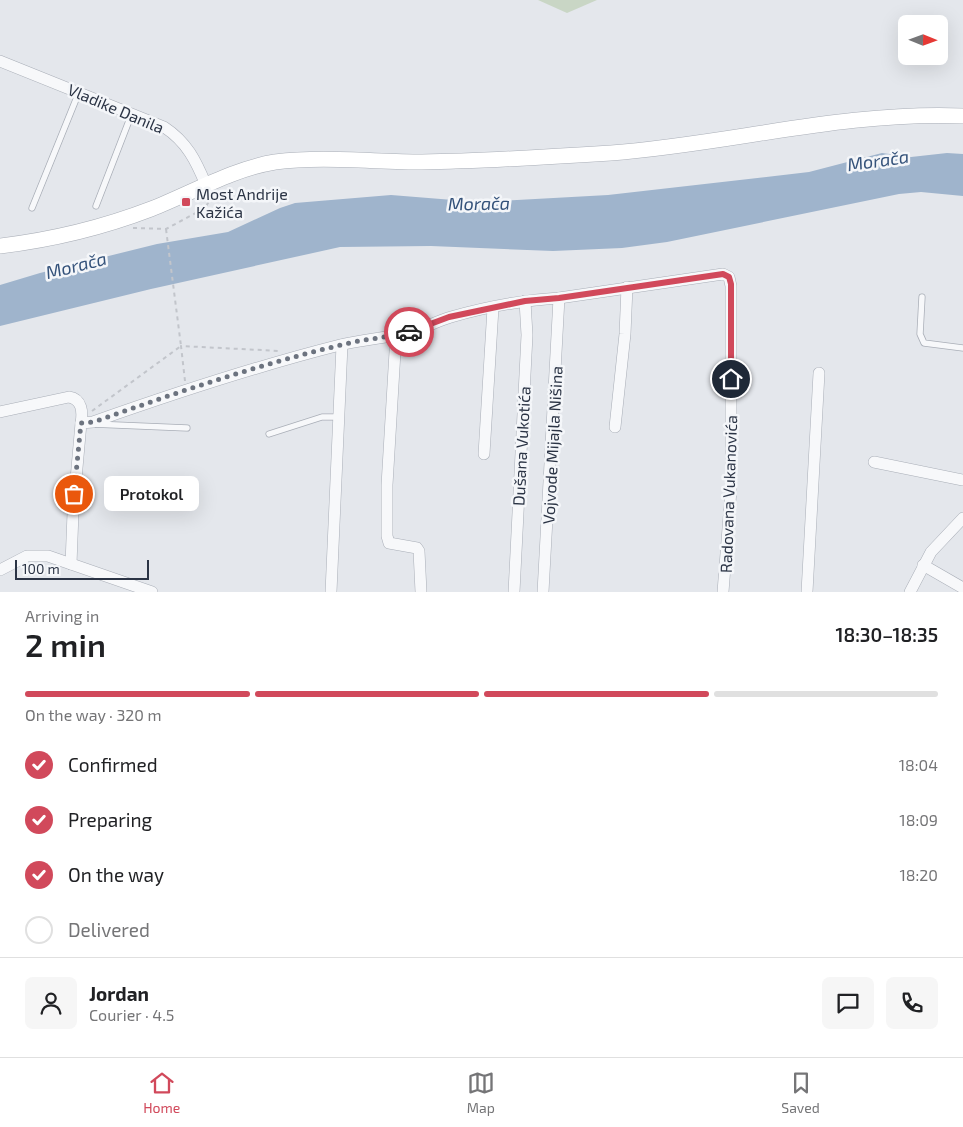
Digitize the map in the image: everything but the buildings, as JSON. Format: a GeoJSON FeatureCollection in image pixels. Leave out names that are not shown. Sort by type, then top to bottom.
{"type":"FeatureCollection","features":[{"type":"Feature","properties":{"kind":"main road"},"geometry":{"type":"LineString","coordinates":[[0,246],[35,241],[123,219],[257,166],[286,161],[449,162],[608,153],[691,144],[853,119],[902,116],[963,116]]}},
{"type":"Feature","properties":{"kind":"street","name":"Vladike Danila"},"geometry":{"type":"LineString","coordinates":[[0,62],[80,92],[164,127],[183,142],[192,153],[206,185]]}},
{"type":"Feature","properties":{"kind":"street","name":"Radovana Vukanovića"},"geometry":{"type":"LineString","coordinates":[[627,287],[720,274],[729,277],[731,286],[731,490],[723,592]]}},
{"type":"Feature","properties":{"kind":"street"},"geometry":{"type":"LineString","coordinates":[[86,423],[186,389],[287,359],[342,344],[396,336],[449,317],[525,301],[559,298],[627,287],[625,334],[615,427]]}},
{"type":"Feature","properties":{"kind":"street","name":"Vojvode Mijajla Nišina"},"geometry":{"type":"LineString","coordinates":[[543,592],[559,298]]}},
{"type":"Feature","properties":{"kind":"street","name":"Dušana Vukotića"},"geometry":{"type":"LineString","coordinates":[[514,592],[527,335],[525,301]]}},
{"type":"Feature","properties":{"kind":"street"},"geometry":{"type":"LineString","coordinates":[[484,454],[493,308]]}},
{"type":"Feature","properties":{"kind":"street"},"geometry":{"type":"LineString","coordinates":[[396,336],[387,485],[387,536],[389,543],[417,548],[419,551],[421,592]]}},
{"type":"Feature","properties":{"kind":"street"},"geometry":{"type":"LineString","coordinates":[[331,592],[342,344]]}},
{"type":"Feature","properties":{"kind":"street"},"geometry":{"type":"LineString","coordinates":[[807,592],[818,373]]}},
{"type":"Feature","properties":{"kind":"street"},"geometry":{"type":"LineString","coordinates":[[0,412],[69,397],[74,398],[80,404],[86,423],[73,513],[71,564]]}},
{"type":"Feature","properties":{"kind":"street"},"geometry":{"type":"LineString","coordinates":[[874,462],[963,480]]}},
{"type":"Feature","properties":{"kind":"street"},"geometry":{"type":"LineString","coordinates":[[910,592],[931,552],[963,518]]}},
{"type":"Feature","properties":{"kind":"street"},"geometry":{"type":"LineString","coordinates":[[0,570],[19,560],[35,555],[48,556],[152,592]]}},
{"type":"Feature","properties":{"kind":"street"},"geometry":{"type":"LineString","coordinates":[[923,565],[963,588]]}},
{"type":"Feature","properties":{"kind":"lane"},"geometry":{"type":"LineString","coordinates":[[32,208],[80,92]]}},
{"type":"Feature","properties":{"kind":"lane"},"geometry":{"type":"LineString","coordinates":[[96,206],[132,113]]}},
{"type":"Feature","properties":{"kind":"lane"},"geometry":{"type":"LineString","coordinates":[[922,297],[920,334],[924,343],[963,348]]}},
{"type":"Feature","properties":{"kind":"lane"},"geometry":{"type":"LineString","coordinates":[[269,434],[322,417],[340,417]]}},
{"type":"Feature","properties":{"kind":"lane"},"geometry":{"type":"LineString","coordinates":[[86,423],[96,426],[187,428]]}},
{"type":"Feature","properties":{"kind":"path"},"geometry":{"type":"LineString","coordinates":[[129,228],[166,230],[205,208],[211,198],[206,185]]}},
{"type":"Feature","properties":{"kind":"path"},"geometry":{"type":"LineString","coordinates":[[166,230],[186,389]]}},
{"type":"Feature","properties":{"kind":"path"},"geometry":{"type":"LineString","coordinates":[[86,423],[86,416],[181,346],[283,351],[287,359]]}},
{"type":"Feature","properties":{"kind":"green space"},"geometry":{"type":"Polygon","coordinates":[[[538,0],[597,0],[567,13],[538,0]]]}},
{"type":"Feature","properties":{"kind":"water","name":"Morača"},"geometry":{"type":"Polygon","coordinates":[[[882,153],[911,157],[947,153],[963,154],[963,196],[921,192],[899,194],[667,242],[622,248],[553,251],[431,246],[340,247],[151,289],[0,326],[0,285],[40,273],[157,244],[228,232],[295,203],[391,195],[478,202],[608,195],[809,172],[882,153]]]}},
{"type":"Feature","properties":{"kind":"way so far"},"geometry":{"type":"LineString","coordinates":[[74,494],[81,423],[94,422],[186,389],[268,364],[342,344],[372,338],[396,336],[409,332]]}},
{"type":"Feature","properties":{"kind":"place","name":"Most Andrije Kažića"},"geometry":{"type":"Point","coordinates":[186,202]}},
{"type":"Feature","properties":{"kind":"place","name":"Protokol"},"geometry":{"type":"Point","coordinates":[74,494]}},
{"type":"Feature","properties":{"kind":"route"},"geometry":{"type":"LineString","coordinates":[[409,332],[449,317],[534,299],[559,298],[725,274],[729,277],[731,284],[731,379]]}}]}
